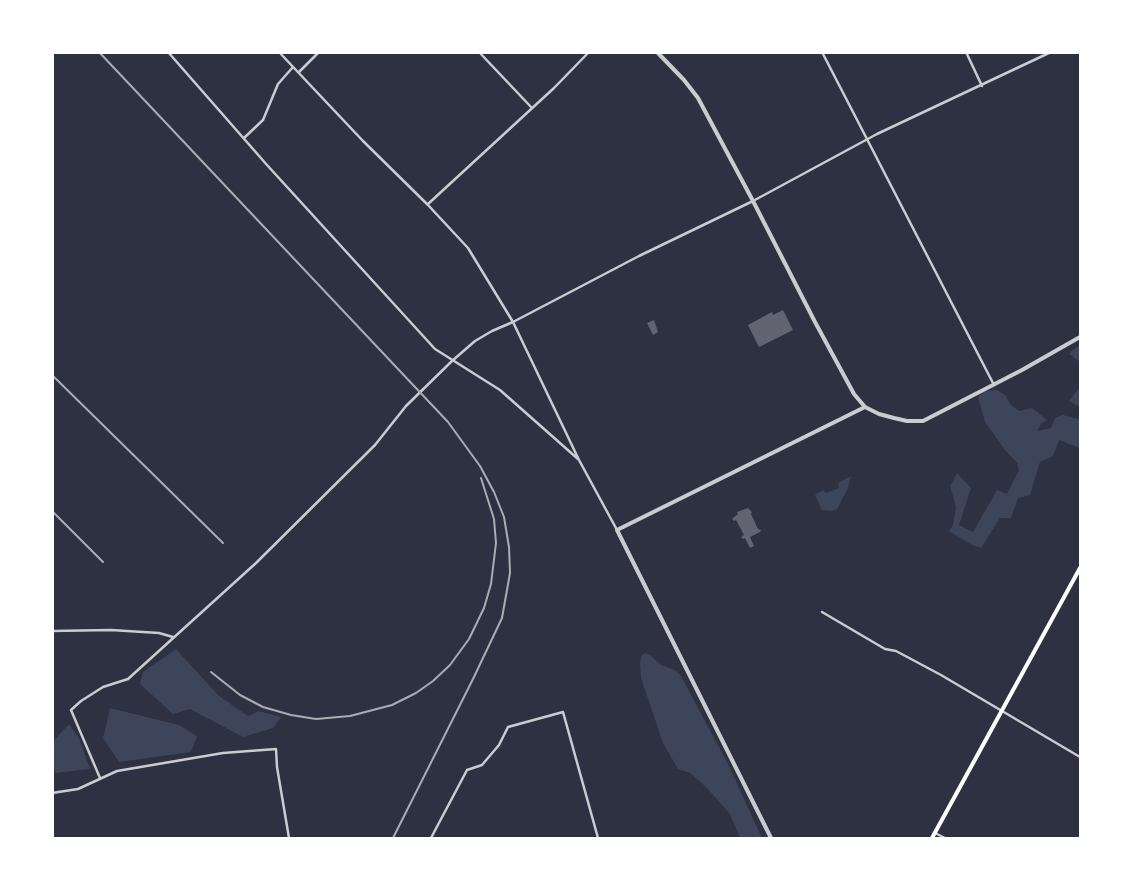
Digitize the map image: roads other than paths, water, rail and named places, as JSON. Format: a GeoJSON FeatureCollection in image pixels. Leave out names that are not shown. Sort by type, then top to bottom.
{"type":"FeatureCollection","features":[{"type":"Feature","properties":{"kind":"main road"},"geometry":{"type":"LineString","coordinates":[[932,838],[1080,568]]}},
{"type":"Feature","properties":{"kind":"street"},"geometry":{"type":"LineString","coordinates":[[168,52],[435,349],[500,390],[579,460]]}},
{"type":"Feature","properties":{"kind":"street"},"geometry":{"type":"LineString","coordinates":[[279,52],[468,248],[513,322],[579,460],[617,530],[770,838]]}},
{"type":"Feature","properties":{"kind":"street"},"geometry":{"type":"LineString","coordinates":[[298,72],[318,52]]}},
{"type":"Feature","properties":{"kind":"street"},"geometry":{"type":"LineString","coordinates":[[479,52],[532,108]]}},
{"type":"Feature","properties":{"kind":"street"},"geometry":{"type":"LineString","coordinates":[[428,205],[589,52]]}},
{"type":"Feature","properties":{"kind":"street"},"geometry":{"type":"LineString","coordinates":[[657,52],[684,80],[698,98],[815,322],[854,394],[865,407],[879,414],[894,418],[907,421],[923,421],[1080,338]]}},
{"type":"Feature","properties":{"kind":"street"},"geometry":{"type":"LineString","coordinates":[[822,52],[994,384]]}},
{"type":"Feature","properties":{"kind":"street"},"geometry":{"type":"LineString","coordinates":[[966,52],[982,86]]}},
{"type":"Feature","properties":{"kind":"street"},"geometry":{"type":"LineString","coordinates":[[100,778],[71,710],[81,701],[104,687],[128,679],[263,556],[375,445],[406,406],[475,341],[646,252],[753,201],[867,140],[1051,52]]}},
{"type":"Feature","properties":{"kind":"street"},"geometry":{"type":"LineString","coordinates":[[244,138],[263,120],[278,84],[293,66]]}},
{"type":"Feature","properties":{"kind":"street"},"geometry":{"type":"LineString","coordinates":[[617,530],[865,407]]}},
{"type":"Feature","properties":{"kind":"street"},"geometry":{"type":"LineString","coordinates":[[822,612],[885,649],[896,651],[909,657],[1080,757]]}},
{"type":"Feature","properties":{"kind":"street"},"geometry":{"type":"LineString","coordinates":[[52,631],[111,630],[159,633],[173,636]]}},
{"type":"Feature","properties":{"kind":"street"},"geometry":{"type":"LineString","coordinates":[[431,838],[467,770],[482,765],[499,745],[508,727],[563,712],[598,838]]}},
{"type":"Feature","properties":{"kind":"street"},"geometry":{"type":"LineString","coordinates":[[52,793],[78,789],[117,771],[223,753],[276,749],[276,768],[289,838]]}},
{"type":"Feature","properties":{"kind":"street"},"geometry":{"type":"LineString","coordinates":[[935,833],[945,838]]}},
{"type":"Feature","properties":{"kind":"railway"},"geometry":{"type":"LineString","coordinates":[[99,52],[448,422],[480,466],[494,492],[504,517],[509,547],[510,573],[502,618],[393,838]]}},
{"type":"Feature","properties":{"kind":"railway"},"geometry":{"type":"LineString","coordinates":[[52,375],[223,543]]}},
{"type":"Feature","properties":{"kind":"railway"},"geometry":{"type":"LineString","coordinates":[[211,672],[240,695],[263,707],[291,715],[316,719],[350,716],[392,705],[416,693],[433,681],[450,665],[469,639],[484,608],[491,584],[496,543],[494,519],[481,478]]}},
{"type":"Feature","properties":{"kind":"railway"},"geometry":{"type":"LineString","coordinates":[[52,511],[103,562]]}}]}
